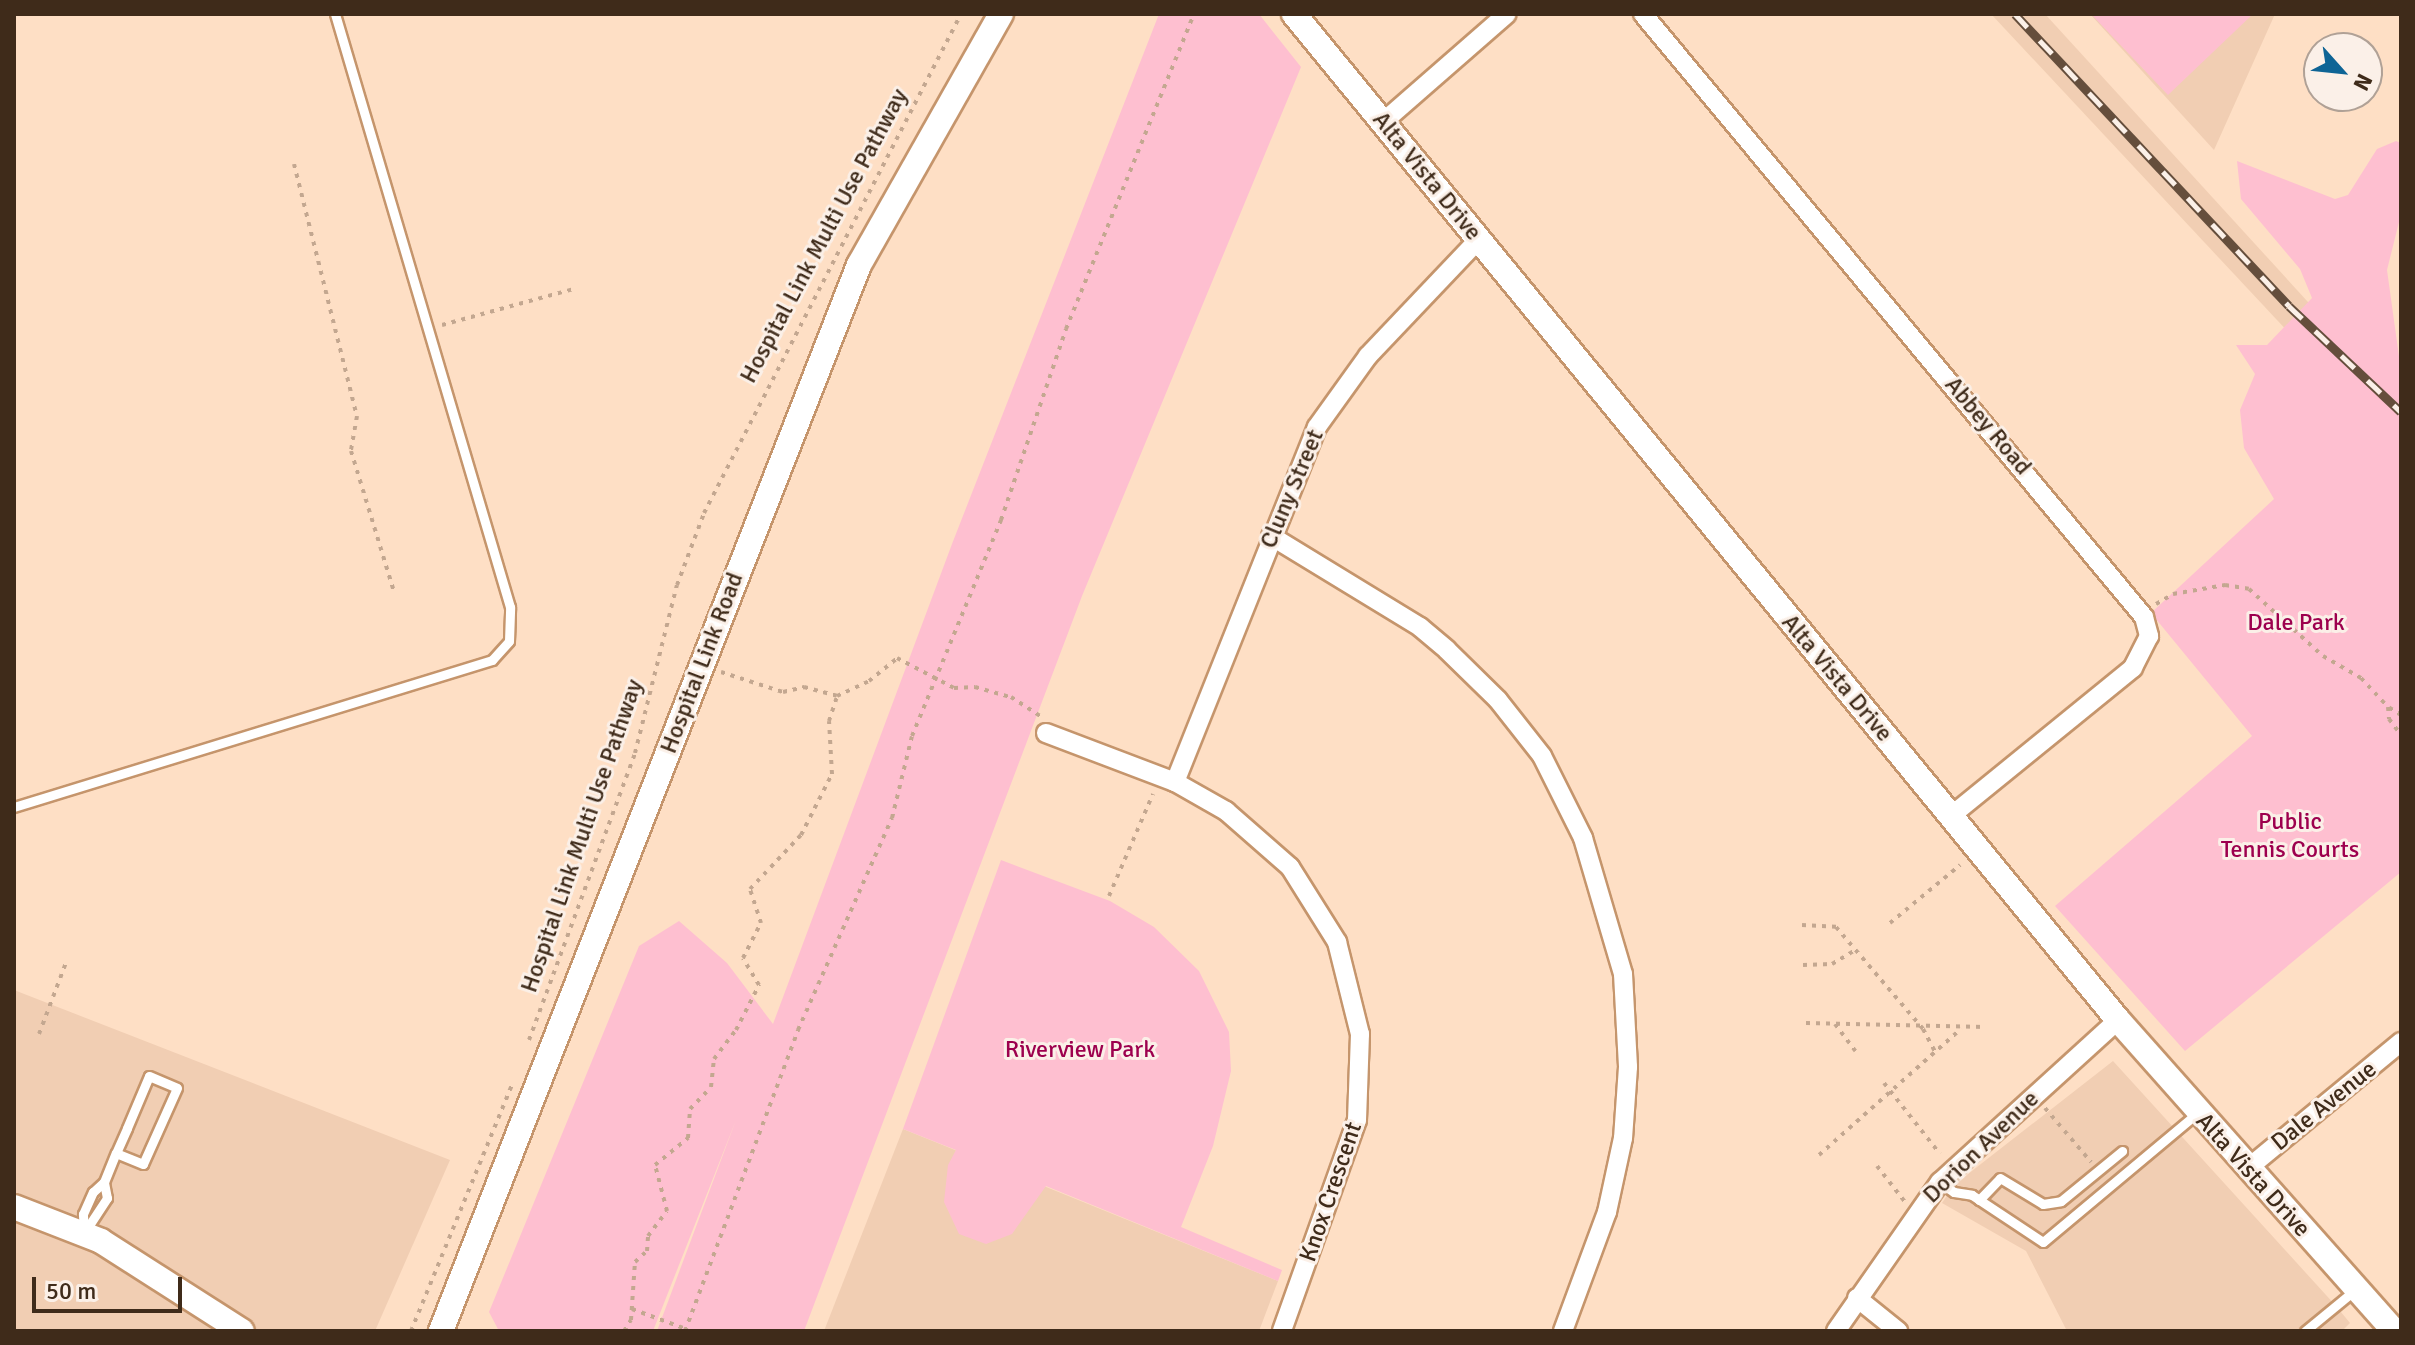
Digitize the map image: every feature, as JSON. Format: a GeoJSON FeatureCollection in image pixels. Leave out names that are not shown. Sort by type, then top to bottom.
{"type":"FeatureCollection","features":[{"type":"Feature","properties":{"kind":"street","name":"Hospital Link Road"},"geometry":{"type":"LineString","coordinates":[[441,1331],[859,265],[1001,14]]}},
{"type":"Feature","properties":{"kind":"street","name":"Alta Vista Drive"},"geometry":{"type":"LineString","coordinates":[[1294,14],[2196,1114],[2394,1331]]}},
{"type":"Feature","properties":{"kind":"street"},"geometry":{"type":"LineString","coordinates":[[1383,122],[1507,14]]}},
{"type":"Feature","properties":{"kind":"street","name":"Abbey Road"},"geometry":{"type":"LineString","coordinates":[[1643,14],[2144,617]]}},
{"type":"Feature","properties":{"kind":"street","name":"Cluny Street"},"geometry":{"type":"LineString","coordinates":[[1175,782],[1317,427],[1368,356],[1479,239]]}},
{"type":"Feature","properties":{"kind":"street"},"geometry":{"type":"LineString","coordinates":[[1271,536],[1420,627],[1498,700],[1542,756],[1591,861],[1623,974],[1628,1067],[1623,1138],[1607,1212],[1563,1331]]}},
{"type":"Feature","properties":{"kind":"street"},"geometry":{"type":"LineString","coordinates":[[1951,816],[2133,668],[2149,636],[2144,617]]}},
{"type":"Feature","properties":{"kind":"street","name":"Knox Crescent"},"geometry":{"type":"LineString","coordinates":[[1046,733],[1175,782],[1226,811],[1290,867],[1337,942],[1351,986],[1361,1062],[1357,1120],[1282,1331]]}},
{"type":"Feature","properties":{"kind":"street","name":"Dorion Avenue"},"geometry":{"type":"LineString","coordinates":[[1836,1331],[1940,1182],[2118,1020]]}},
{"type":"Feature","properties":{"kind":"street","name":"Dale Avenue"},"geometry":{"type":"LineString","coordinates":[[2247,1169],[2401,1042]]}},
{"type":"Feature","properties":{"kind":"street"},"geometry":{"type":"LineString","coordinates":[[14,1207],[84,1233],[142,1264],[242,1331]]}},
{"type":"Feature","properties":{"kind":"street"},"geometry":{"type":"LineString","coordinates":[[1857,1298],[1898,1331]]}},
{"type":"Feature","properties":{"kind":"lane"},"geometry":{"type":"LineString","coordinates":[[14,807],[244,739],[492,660],[501,652],[512,632],[510,607],[335,14]]}},
{"type":"Feature","properties":{"kind":"lane"},"geometry":{"type":"LineString","coordinates":[[84,1233],[107,1198],[104,1182],[116,1153],[149,1076],[177,1088],[143,1164],[116,1153]]}},
{"type":"Feature","properties":{"kind":"lane"},"geometry":{"type":"LineString","coordinates":[[1940,1182],[1979,1200],[2043,1242],[2196,1114]]}},
{"type":"Feature","properties":{"kind":"lane"},"geometry":{"type":"LineString","coordinates":[[1979,1200],[2000,1178],[2043,1204],[2061,1201],[2122,1151]]}},
{"type":"Feature","properties":{"kind":"lane"},"geometry":{"type":"LineString","coordinates":[[2305,1331],[2356,1289]]}},
{"type":"Feature","properties":{"kind":"path","name":"Hospital Link Multi Use Pathway"},"geometry":{"type":"LineString","coordinates":[[527,1047],[635,753],[677,585],[704,513],[961,14]]}},
{"type":"Feature","properties":{"kind":"path"},"geometry":{"type":"LineString","coordinates":[[631,1309],[685,1330],[798,1030],[892,818],[912,736],[1001,520],[1066,329],[1194,14]]}},
{"type":"Feature","properties":{"kind":"path"},"geometry":{"type":"LineString","coordinates":[[294,164],[357,416],[351,451],[394,592]]}},
{"type":"Feature","properties":{"kind":"path"},"geometry":{"type":"LineString","coordinates":[[428,328],[574,289]]}},
{"type":"Feature","properties":{"kind":"path"},"geometry":{"type":"LineString","coordinates":[[2144,617],[2173,594],[2225,585],[2249,589],[2323,656],[2361,678],[2388,707],[2401,715]]}},
{"type":"Feature","properties":{"kind":"path"},"geometry":{"type":"LineString","coordinates":[[721,672],[783,692],[804,687],[837,696],[869,681],[897,658],[954,688],[975,687],[1011,697],[1049,720],[1046,733]]}},
{"type":"Feature","properties":{"kind":"path"},"geometry":{"type":"LineString","coordinates":[[624,1331],[631,1309],[635,1262],[647,1251],[648,1236],[667,1211],[655,1165],[688,1138],[690,1109],[711,1087],[714,1059],[736,1030],[759,985],[743,958],[761,923],[750,889],[801,835],[832,774],[829,721],[837,696]]}},
{"type":"Feature","properties":{"kind":"path"},"geometry":{"type":"LineString","coordinates":[[2388,707],[2389,719],[2401,735]]}},
{"type":"Feature","properties":{"kind":"path"},"geometry":{"type":"LineString","coordinates":[[1109,896],[1154,792]]}},
{"type":"Feature","properties":{"kind":"path"},"geometry":{"type":"LineString","coordinates":[[1890,923],[1960,865]]}},
{"type":"Feature","properties":{"kind":"path"},"geometry":{"type":"LineString","coordinates":[[1802,925],[1836,927],[1923,1029],[1935,1052]]}},
{"type":"Feature","properties":{"kind":"path"},"geometry":{"type":"LineString","coordinates":[[1803,965],[1832,964],[1855,950]]}},
{"type":"Feature","properties":{"kind":"path"},"geometry":{"type":"LineString","coordinates":[[39,1034],[67,960]]}},
{"type":"Feature","properties":{"kind":"path"},"geometry":{"type":"LineString","coordinates":[[1806,1023],[1923,1029],[1986,1027]]}},
{"type":"Feature","properties":{"kind":"path"},"geometry":{"type":"LineString","coordinates":[[1835,1024],[1855,1051]]}},
{"type":"Feature","properties":{"kind":"path"},"geometry":{"type":"LineString","coordinates":[[1819,1155],[1961,1029]]}},
{"type":"Feature","properties":{"kind":"path"},"geometry":{"type":"LineString","coordinates":[[411,1331],[517,1074]]}},
{"type":"Feature","properties":{"kind":"path"},"geometry":{"type":"LineString","coordinates":[[1884,1083],[1940,1154]]}},
{"type":"Feature","properties":{"kind":"path"},"geometry":{"type":"LineString","coordinates":[[2044,1106],[2098,1171]]}},
{"type":"Feature","properties":{"kind":"path"},"geometry":{"type":"LineString","coordinates":[[1877,1166],[1905,1202]]}},
{"type":"Feature","properties":{"kind":"shaded area"},"geometry":{"type":"Polygon","coordinates":[[[1991,14],[2045,14],[2329,325],[2305,350],[1991,14]]]}},
{"type":"Feature","properties":{"kind":"shaded area"},"geometry":{"type":"Polygon","coordinates":[[[2090,14],[2275,14],[2214,150],[2090,14]]]}},
{"type":"Feature","properties":{"kind":"shaded area"},"geometry":{"type":"Polygon","coordinates":[[[14,990],[450,1160],[375,1331],[14,1331],[14,990]]]}},
{"type":"Feature","properties":{"kind":"shaded area"},"geometry":{"type":"Polygon","coordinates":[[[2113,1061],[2336,1306],[2350,1323],[2342,1331],[2067,1331],[2026,1251],[1942,1203],[1954,1185],[2113,1061]]]}},
{"type":"Feature","properties":{"kind":"shaded area"},"geometry":{"type":"Polygon","coordinates":[[[903,1129],[1278,1281],[1259,1331],[824,1331],[903,1129]]]}},
{"type":"Feature","properties":{"kind":"green space"},"geometry":{"type":"Polygon","coordinates":[[[1159,14],[1259,14],[1301,67],[1082,596],[804,1331],[657,1331],[736,1120],[653,1331],[499,1331],[489,1312],[639,946],[679,921],[727,963],[773,1024],[952,544],[1159,14]]]}},
{"type":"Feature","properties":{"kind":"green space"},"geometry":{"type":"Polygon","coordinates":[[[2091,14],[2253,14],[2168,95],[2091,14]]]}},
{"type":"Feature","properties":{"kind":"green space","name":"Dale Park"},"geometry":{"type":"Polygon","coordinates":[[[2396,141],[2401,143],[2401,214],[2387,270],[2401,371],[2401,872],[2185,1051],[2055,906],[2252,736],[2151,613],[2274,499],[2244,448],[2240,410],[2255,374],[2236,345],[2267,345],[2312,298],[2300,269],[2241,199],[2237,161],[2335,199],[2348,195],[2377,149],[2396,141]]]}},
{"type":"Feature","properties":{"kind":"green space","name":"Riverview Park"},"geometry":{"type":"Polygon","coordinates":[[[1001,860],[1110,901],[1154,927],[1199,971],[1229,1032],[1231,1071],[1213,1146],[1181,1227],[1282,1270],[1278,1281],[1046,1186],[1012,1234],[986,1244],[959,1234],[944,1202],[948,1165],[956,1150],[903,1129],[1001,860]]]}},
{"type":"Feature","properties":{"kind":"railway"},"geometry":{"type":"LineString","coordinates":[[2015,14],[2289,306],[2401,412]]}},
{"type":"Feature","properties":{"kind":"park label","name":"Public Tennis Courts"},"geometry":{"type":"Point","coordinates":[2290,836]}}]}
